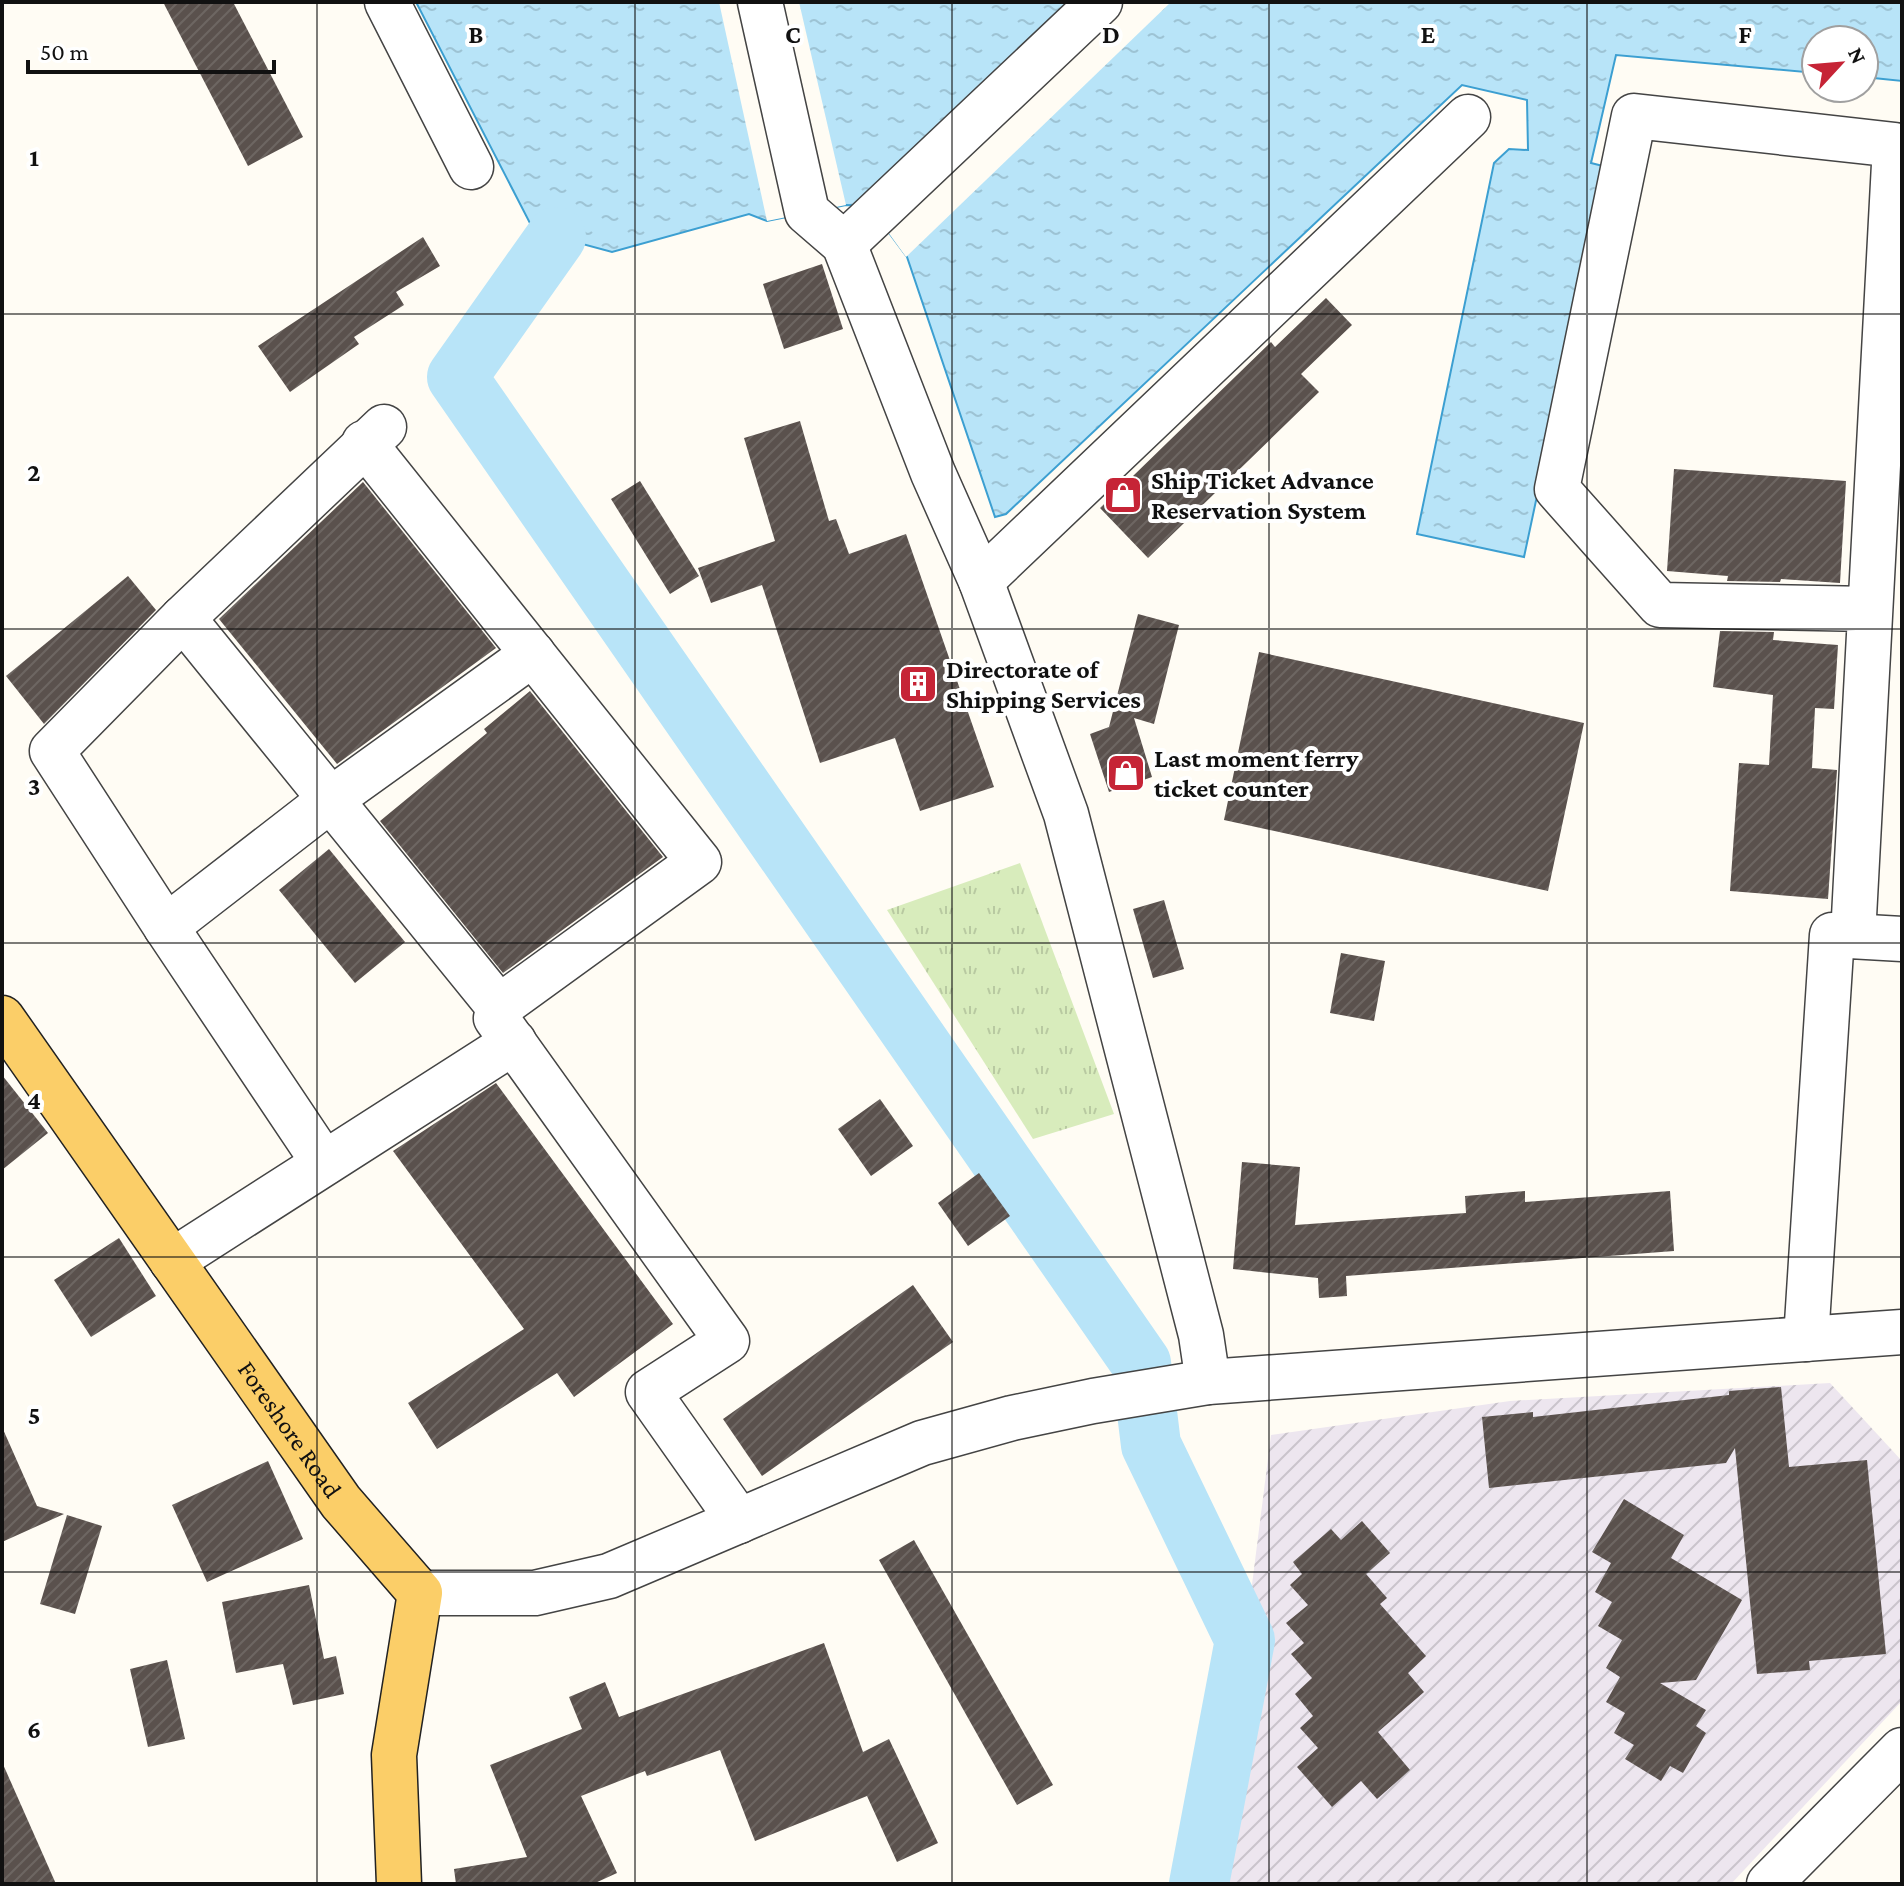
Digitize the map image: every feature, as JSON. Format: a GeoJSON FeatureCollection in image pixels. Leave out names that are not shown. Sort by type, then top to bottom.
{"type":"FeatureCollection","features":[{"type":"Feature","properties":{"kind":"main road","name":"Foreshore Road"},"geometry":{"type":"LineString","coordinates":[[2,1018],[341,1502],[420,1593]]}},
{"type":"Feature","properties":{"kind":"main road"},"geometry":{"type":"LineString","coordinates":[[399,1884],[394,1755],[420,1593]]}},
{"type":"Feature","properties":{"kind":"street"},"geometry":{"type":"LineString","coordinates":[[387,2],[471,167]]}},
{"type":"Feature","properties":{"kind":"street"},"geometry":{"type":"LineString","coordinates":[[760,2],[807,212],[844,244],[933,473],[981,581],[1066,814],[1201,1335],[1193,1384]]}},
{"type":"Feature","properties":{"kind":"street"},"geometry":{"type":"LineString","coordinates":[[844,244],[1100,2]]}},
{"type":"Feature","properties":{"kind":"street"},"geometry":{"type":"LineString","coordinates":[[1853,936],[1895,145],[1634,116],[1557,489],[1660,605],[1870,609]]}},
{"type":"Feature","properties":{"kind":"street"},"geometry":{"type":"LineString","coordinates":[[981,581],[1468,117]]}},
{"type":"Feature","properties":{"kind":"street"},"geometry":{"type":"LineString","coordinates":[[172,1261],[324,1163],[506,1025],[699,862],[533,654],[374,435],[183,618],[52,751],[324,1163]]}},
{"type":"Feature","properties":{"kind":"street"},"geometry":{"type":"LineString","coordinates":[[183,618],[506,1025],[727,1341],[648,1392],[739,1521]]}},
{"type":"Feature","properties":{"kind":"street"},"geometry":{"type":"LineString","coordinates":[[166,927],[330,800],[533,654]]}},
{"type":"Feature","properties":{"kind":"street"},"geometry":{"type":"LineString","coordinates":[[1806,1339],[1832,935],[1902,939]]}},
{"type":"Feature","properties":{"kind":"street"},"geometry":{"type":"LineString","coordinates":[[420,1593],[535,1593],[609,1576],[922,1443],[1012,1418],[1193,1384],[1902,1332]]}},
{"type":"Feature","properties":{"kind":"street"},"geometry":{"type":"LineString","coordinates":[[1769,1884],[1902,1750]]}},
{"type":"Feature","properties":{"kind":"shaded area"},"geometry":{"type":"Polygon","coordinates":[[[1830,1383],[1902,1461],[1902,1701],[1731,1884],[1214,1884],[1271,1435],[1510,1401],[1830,1383]]]}},
{"type":"Feature","properties":{"kind":"green space"},"geometry":{"type":"Polygon","coordinates":[[[1020,863],[1114,1114],[1033,1139],[887,910],[1020,863]]]}},
{"type":"Feature","properties":{"kind":"water"},"geometry":{"type":"Polygon","coordinates":[[[416,2],[1902,2],[1902,81],[1880,79],[1880,24],[1800,24],[1800,72],[1616,55],[1591,163],[1607,167],[1524,557],[1417,534],[1494,163],[1509,149],[1528,150],[1527,100],[1462,85],[1006,514],[995,517],[907,257],[869,206],[846,205],[767,221],[749,214],[612,252],[534,231],[416,2]]]}},
{"type":"Feature","properties":{"kind":"pier"},"geometry":{"type":"Polygon","coordinates":[[[719,2],[799,2],[846,205],[767,221],[719,2]]]}},
{"type":"Feature","properties":{"kind":"pier"},"geometry":{"type":"Polygon","coordinates":[[[1081,2],[1171,2],[906,257],[869,206],[1081,2]]]}},
{"type":"Feature","properties":{"kind":"building"},"geometry":{"type":"Polygon","coordinates":[[[163,2],[233,2],[303,137],[248,166],[163,2]]]}},
{"type":"Feature","properties":{"kind":"building"},"geometry":{"type":"Polygon","coordinates":[[[423,237],[440,266],[396,292],[404,305],[354,337],[359,344],[290,392],[258,346],[423,237]]]}},
{"type":"Feature","properties":{"kind":"building"},"geometry":{"type":"Polygon","coordinates":[[[822,264],[843,329],[784,349],[763,284],[822,264]]]}},
{"type":"Feature","properties":{"kind":"building"},"geometry":{"type":"Polygon","coordinates":[[[1326,298],[1352,325],[1301,374],[1319,392],[1148,558],[1100,508],[1271,342],[1275,347],[1326,298]]]}},
{"type":"Feature","properties":{"kind":"building"},"geometry":{"type":"Polygon","coordinates":[[[800,421],[829,521],[836,519],[849,554],[906,534],[994,787],[920,811],[895,738],[820,763],[762,585],[711,603],[698,568],[775,541],[744,438],[800,421]]]}},
{"type":"Feature","properties":{"kind":"building"},"geometry":{"type":"Polygon","coordinates":[[[1674,469],[1846,481],[1840,583],[1781,579],[1780,582],[1727,581],[1728,576],[1667,571],[1674,469]]]}},
{"type":"Feature","properties":{"kind":"building"},"geometry":{"type":"Polygon","coordinates":[[[640,481],[699,576],[670,594],[611,499],[640,481]]]}},
{"type":"Feature","properties":{"kind":"building"},"geometry":{"type":"Polygon","coordinates":[[[363,482],[496,648],[337,764],[219,619],[363,482]]]}},
{"type":"Feature","properties":{"kind":"building"},"geometry":{"type":"Polygon","coordinates":[[[128,576],[156,610],[44,724],[6,676],[128,576]]]}},
{"type":"Feature","properties":{"kind":"building"},"geometry":{"type":"Polygon","coordinates":[[[1138,614],[1179,625],[1154,724],[1134,718],[1152,777],[1109,792],[1090,734],[1109,727],[1138,614]]]}},
{"type":"Feature","properties":{"kind":"building"},"geometry":{"type":"Polygon","coordinates":[[[1720,631],[1774,632],[1773,640],[1838,645],[1834,709],[1815,708],[1812,768],[1837,770],[1828,899],[1730,891],[1739,763],[1769,765],[1773,695],[1713,687],[1720,631]]]}},
{"type":"Feature","properties":{"kind":"building"},"geometry":{"type":"Polygon","coordinates":[[[1259,652],[1584,723],[1548,891],[1224,820],[1259,652]]]}},
{"type":"Feature","properties":{"kind":"building"},"geometry":{"type":"Polygon","coordinates":[[[530,691],[663,857],[503,973],[380,821],[487,733],[484,729],[530,691]]]}},
{"type":"Feature","properties":{"kind":"building"},"geometry":{"type":"Polygon","coordinates":[[[329,849],[405,942],[355,983],[279,890],[329,849]]]}},
{"type":"Feature","properties":{"kind":"building"},"geometry":{"type":"Polygon","coordinates":[[[1164,900],[1184,969],[1153,978],[1133,909],[1164,900]]]}},
{"type":"Feature","properties":{"kind":"building"},"geometry":{"type":"Polygon","coordinates":[[[1341,953],[1385,961],[1374,1021],[1330,1013],[1341,953]]]}},
{"type":"Feature","properties":{"kind":"building"},"geometry":{"type":"Polygon","coordinates":[[[2,1075],[48,1133],[2,1170],[2,1075]]]}},
{"type":"Feature","properties":{"kind":"building"},"geometry":{"type":"Polygon","coordinates":[[[496,1083],[673,1324],[574,1397],[557,1373],[437,1449],[408,1403],[524,1329],[393,1151],[496,1083]]]}},
{"type":"Feature","properties":{"kind":"building"},"geometry":{"type":"Polygon","coordinates":[[[880,1099],[913,1146],[871,1176],[838,1129],[880,1099]]]}},
{"type":"Feature","properties":{"kind":"building"},"geometry":{"type":"Polygon","coordinates":[[[1242,1162],[1300,1167],[1295,1225],[1466,1213],[1465,1196],[1525,1191],[1525,1202],[1670,1191],[1674,1251],[1346,1276],[1347,1296],[1319,1298],[1318,1278],[1233,1269],[1242,1162]]]}},
{"type":"Feature","properties":{"kind":"building"},"geometry":{"type":"Polygon","coordinates":[[[979,1173],[1010,1216],[968,1246],[938,1203],[979,1173]]]}},
{"type":"Feature","properties":{"kind":"building"},"geometry":{"type":"Polygon","coordinates":[[[119,1238],[156,1296],[91,1337],[54,1280],[119,1238]]]}},
{"type":"Feature","properties":{"kind":"building"},"geometry":{"type":"Polygon","coordinates":[[[913,1285],[953,1342],[762,1476],[723,1419],[913,1285]]]}},
{"type":"Feature","properties":{"kind":"building"},"geometry":{"type":"Polygon","coordinates":[[[1781,1387],[1789,1467],[1867,1460],[1886,1654],[1809,1661],[1810,1670],[1757,1674],[1735,1448],[1726,1463],[1489,1488],[1482,1417],[1533,1412],[1533,1417],[1781,1387]]]}},
{"type":"Feature","properties":{"kind":"building"},"geometry":{"type":"Polygon","coordinates":[[[2,1427],[37,1506],[64,1514],[2,1542],[2,1427]]]}},
{"type":"Feature","properties":{"kind":"building"},"geometry":{"type":"Polygon","coordinates":[[[268,1461],[303,1539],[207,1582],[172,1505],[268,1461]]]}},
{"type":"Feature","properties":{"kind":"building"},"geometry":{"type":"Polygon","coordinates":[[[1624,1499],[1684,1535],[1671,1558],[1742,1600],[1696,1680],[1660,1683],[1706,1710],[1696,1726],[1706,1733],[1683,1773],[1670,1766],[1661,1781],[1625,1759],[1634,1745],[1614,1733],[1625,1713],[1606,1702],[1620,1677],[1606,1668],[1622,1640],[1598,1626],[1612,1602],[1595,1592],[1611,1563],[1592,1552],[1624,1499]]]}},
{"type":"Feature","properties":{"kind":"building"},"geometry":{"type":"Polygon","coordinates":[[[67,1515],[102,1526],[75,1614],[40,1604],[67,1515]]]}},
{"type":"Feature","properties":{"kind":"building"},"geometry":{"type":"Polygon","coordinates":[[[1362,1521],[1390,1553],[1366,1574],[1387,1598],[1380,1604],[1426,1656],[1408,1673],[1424,1692],[1378,1732],[1410,1770],[1377,1799],[1361,1781],[1332,1807],[1297,1767],[1318,1748],[1300,1728],[1313,1716],[1295,1694],[1312,1678],[1291,1654],[1304,1643],[1286,1623],[1308,1605],[1290,1585],[1302,1574],[1293,1562],[1331,1529],[1341,1540],[1362,1521]]]}},
{"type":"Feature","properties":{"kind":"building"},"geometry":{"type":"Polygon","coordinates":[[[914,1540],[1053,1785],[1017,1805],[879,1560],[914,1540]]]}},
{"type":"Feature","properties":{"kind":"building"},"geometry":{"type":"Polygon","coordinates":[[[309,1585],[324,1659],[336,1656],[344,1694],[293,1705],[283,1664],[236,1673],[222,1602],[309,1585]]]}},
{"type":"Feature","properties":{"kind":"building"},"geometry":{"type":"Polygon","coordinates":[[[824,1643],[863,1752],[889,1739],[938,1843],[897,1862],[867,1796],[755,1841],[720,1750],[647,1776],[645,1771],[581,1796],[617,1873],[593,1884],[456,1884],[454,1869],[527,1857],[490,1765],[582,1729],[569,1697],[605,1682],[619,1717],[824,1643]]]}},
{"type":"Feature","properties":{"kind":"building"},"geometry":{"type":"Polygon","coordinates":[[[167,1660],[185,1739],[148,1747],[130,1669],[167,1660]]]}},
{"type":"Feature","properties":{"kind":"building"},"geometry":{"type":"Polygon","coordinates":[[[2,1762],[56,1884],[2,1884],[2,1762]]]}},
{"type":"Feature","properties":{"kind":"waterway"},"geometry":{"type":"LineString","coordinates":[[556,237],[457,377],[1141,1363],[1151,1445],[1245,1640],[1199,1884]]}},
{"type":"Feature","properties":{"kind":"place","name":"Ship Ticket Advance Reservation System"},"geometry":{"type":"Point","coordinates":[1123,495]}},
{"type":"Feature","properties":{"kind":"place","name":"Directorate of Shipping Services"},"geometry":{"type":"Point","coordinates":[918,684]}},
{"type":"Feature","properties":{"kind":"place","name":"Last moment ferry ticket counter"},"geometry":{"type":"Point","coordinates":[1126,773]}}]}
